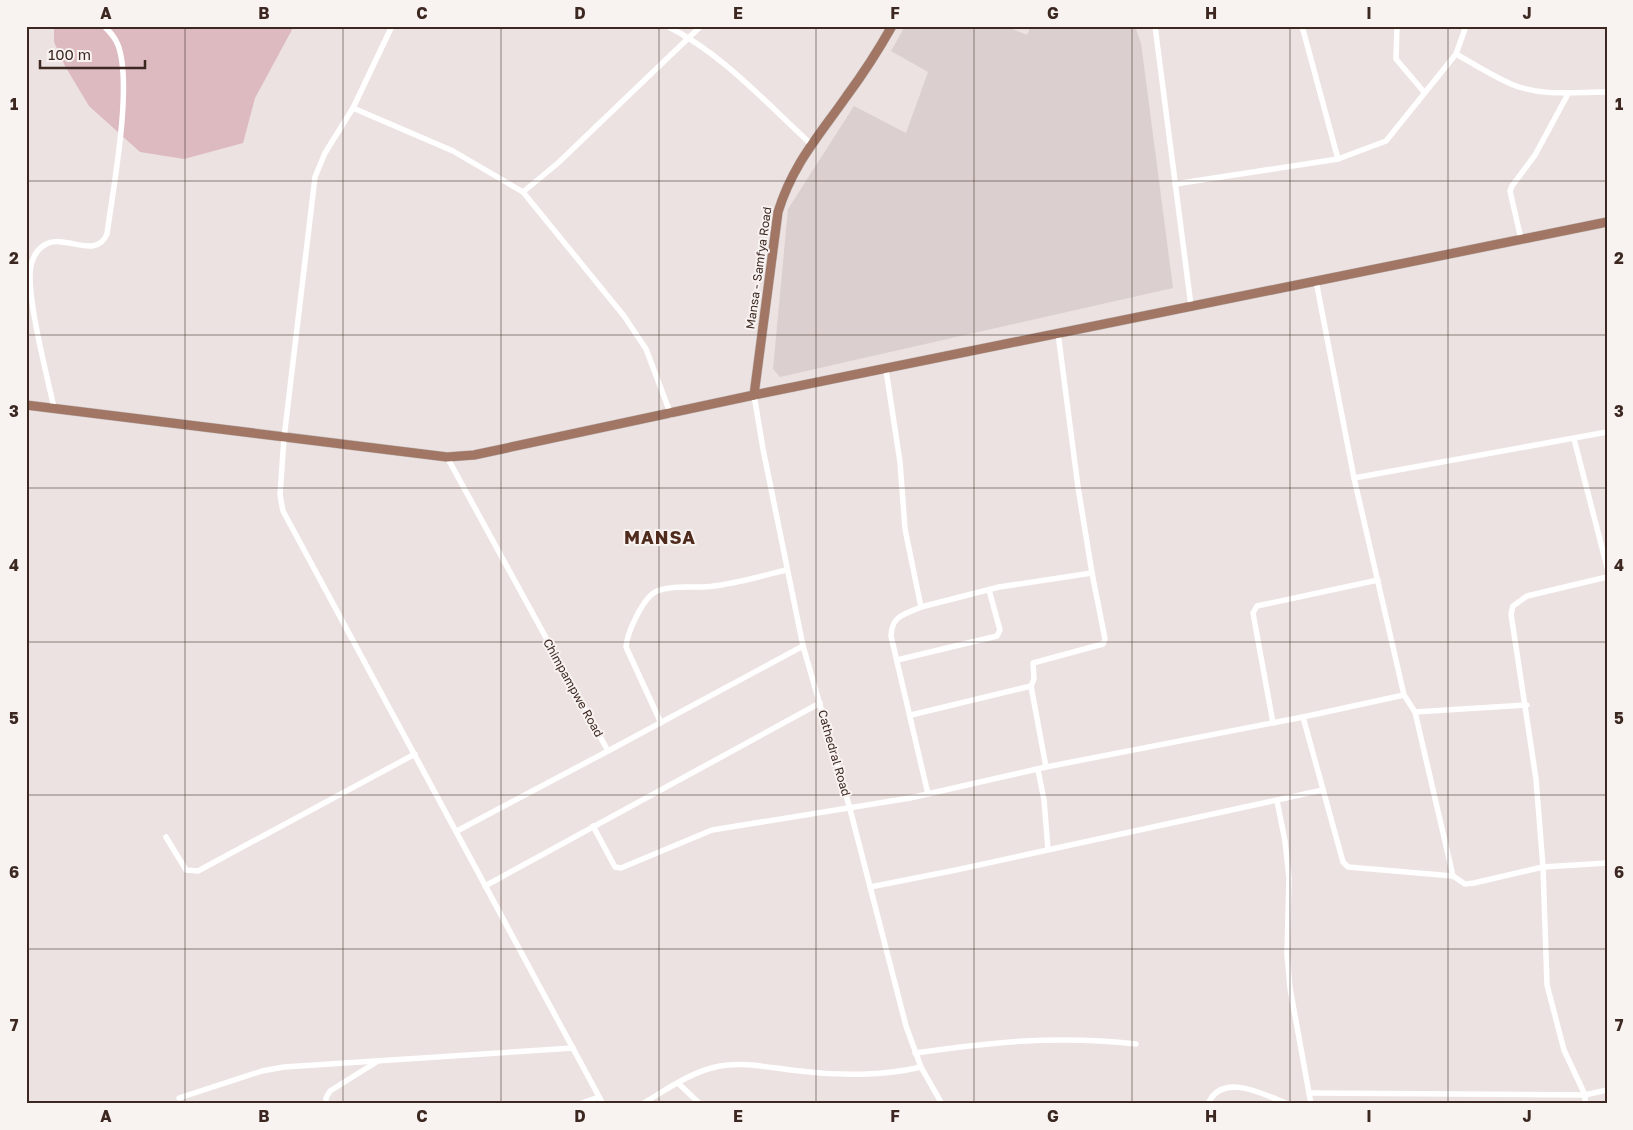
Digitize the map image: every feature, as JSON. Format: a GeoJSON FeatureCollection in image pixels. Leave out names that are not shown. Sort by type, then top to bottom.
{"type":"FeatureCollection","features":[{"type":"Feature","properties":{"kind":"main road","name":"Mansa - Samfya Road"},"geometry":{"type":"LineString","coordinates":[[754,395],[778,212],[795,169],[811,144],[868,67],[892,26]]}},
{"type":"Feature","properties":{"kind":"main road"},"geometry":{"type":"LineString","coordinates":[[26,405],[447,457],[474,455],[671,415],[754,395],[886,370],[1058,333],[1607,222]]}},
{"type":"Feature","properties":{"kind":"street"},"geometry":{"type":"LineString","coordinates":[[54,408],[32,301],[31,263],[37,251],[46,244],[59,242],[96,247],[104,243],[107,234],[123,103],[122,64],[118,45],[104,26]]}},
{"type":"Feature","properties":{"kind":"street"},"geometry":{"type":"LineString","coordinates":[[392,26],[353,108],[325,153],[316,177],[284,438],[280,495],[283,511],[603,1104]]}},
{"type":"Feature","properties":{"kind":"street"},"geometry":{"type":"LineString","coordinates":[[667,26],[690,37],[735,73],[811,144]]}},
{"type":"Feature","properties":{"kind":"street"},"geometry":{"type":"LineString","coordinates":[[523,192],[558,163],[701,26]]}},
{"type":"Feature","properties":{"kind":"street"},"geometry":{"type":"LineString","coordinates":[[1154,26],[1191,306]]}},
{"type":"Feature","properties":{"kind":"street"},"geometry":{"type":"LineString","coordinates":[[1302,26],[1338,160]]}},
{"type":"Feature","properties":{"kind":"street"},"geometry":{"type":"LineString","coordinates":[[1397,26],[1396,59],[1424,92]]}},
{"type":"Feature","properties":{"kind":"street"},"geometry":{"type":"LineString","coordinates":[[1175,184],[1338,160],[1386,141],[1456,54],[1466,26]]}},
{"type":"Feature","properties":{"kind":"street"},"geometry":{"type":"LineString","coordinates":[[1456,54],[1510,84],[1531,90],[1568,94],[1607,92]]}},
{"type":"Feature","properties":{"kind":"street"},"geometry":{"type":"LineString","coordinates":[[1521,239],[1510,191],[1545,139],[1568,94]]}},
{"type":"Feature","properties":{"kind":"street"},"geometry":{"type":"LineString","coordinates":[[353,108],[453,150],[523,192],[624,316],[646,349],[671,415]]}},
{"type":"Feature","properties":{"kind":"street"},"geometry":{"type":"LineString","coordinates":[[1316,281],[1354,478],[1404,695],[1415,712],[1453,876]]}},
{"type":"Feature","properties":{"kind":"street"},"geometry":{"type":"LineString","coordinates":[[1046,767],[1031,686],[1034,679],[1034,661],[1103,644],[1105,639],[1078,487],[1058,333]]}},
{"type":"Feature","properties":{"kind":"street"},"geometry":{"type":"LineString","coordinates":[[886,370],[900,462],[905,529],[921,607]]}},
{"type":"Feature","properties":{"kind":"street","name":"Cathedral Road"},"geometry":{"type":"LineString","coordinates":[[754,395],[786,570],[803,646],[850,809],[906,1026],[921,1067],[942,1104]]}},
{"type":"Feature","properties":{"kind":"street"},"geometry":{"type":"LineString","coordinates":[[1354,478],[1607,432]]}},
{"type":"Feature","properties":{"kind":"street"},"geometry":{"type":"LineString","coordinates":[[1574,439],[1607,567]]}},
{"type":"Feature","properties":{"kind":"street","name":"Chimpampwe Road"},"geometry":{"type":"LineString","coordinates":[[447,457],[608,751],[803,646]]}},
{"type":"Feature","properties":{"kind":"street"},"geometry":{"type":"LineString","coordinates":[[660,723],[626,647],[627,636],[647,599],[656,592],[671,588],[713,586],[786,570]]}},
{"type":"Feature","properties":{"kind":"street"},"geometry":{"type":"LineString","coordinates":[[928,794],[891,636],[895,619],[921,607],[989,590],[1092,573]]}},
{"type":"Feature","properties":{"kind":"street"},"geometry":{"type":"LineString","coordinates":[[1585,1104],[1585,1095],[1564,1050],[1547,985],[1543,867],[1536,779],[1527,705],[1512,625],[1513,606],[1526,596],[1607,577]]}},
{"type":"Feature","properties":{"kind":"street"},"geometry":{"type":"LineString","coordinates":[[1273,723],[1253,613],[1256,606],[1378,580]]}},
{"type":"Feature","properties":{"kind":"street"},"geometry":{"type":"LineString","coordinates":[[897,660],[997,636],[1000,630],[989,590]]}},
{"type":"Feature","properties":{"kind":"street"},"geometry":{"type":"LineString","coordinates":[[911,715],[1031,686]]}},
{"type":"Feature","properties":{"kind":"street"},"geometry":{"type":"LineString","coordinates":[[593,826],[618,868],[712,830],[850,809],[928,794],[1046,767],[1303,717],[1404,695]]}},
{"type":"Feature","properties":{"kind":"street"},"geometry":{"type":"LineString","coordinates":[[486,886],[820,703]]}},
{"type":"Feature","properties":{"kind":"street"},"geometry":{"type":"LineString","coordinates":[[1415,712],[1527,705]]}},
{"type":"Feature","properties":{"kind":"street"},"geometry":{"type":"LineString","coordinates":[[1303,717],[1343,862],[1348,867],[1453,876],[1465,884],[1543,867],[1607,863]]}},
{"type":"Feature","properties":{"kind":"street"},"geometry":{"type":"LineString","coordinates":[[457,831],[608,751]]}},
{"type":"Feature","properties":{"kind":"street"},"geometry":{"type":"LineString","coordinates":[[166,838],[181,865],[186,870],[198,871],[415,754]]}},
{"type":"Feature","properties":{"kind":"street"},"geometry":{"type":"LineString","coordinates":[[1038,770],[1044,800],[1048,849]]}},
{"type":"Feature","properties":{"kind":"street"},"geometry":{"type":"LineString","coordinates":[[870,887],[1277,802],[1323,790]]}},
{"type":"Feature","properties":{"kind":"street"},"geometry":{"type":"LineString","coordinates":[[1277,802],[1285,841],[1289,878],[1287,954],[1290,988],[1311,1104]]}},
{"type":"Feature","properties":{"kind":"street"},"geometry":{"type":"LineString","coordinates":[[915,1053],[1046,1038],[1095,1039],[1136,1044]]}},
{"type":"Feature","properties":{"kind":"street"},"geometry":{"type":"LineString","coordinates":[[179,1098],[262,1071],[284,1067],[573,1048]]}},
{"type":"Feature","properties":{"kind":"street"},"geometry":{"type":"LineString","coordinates":[[326,1104],[330,1091],[380,1060]]}},
{"type":"Feature","properties":{"kind":"street"},"geometry":{"type":"LineString","coordinates":[[642,1104],[699,1072],[721,1065],[746,1065],[803,1072],[878,1074],[921,1067]]}},
{"type":"Feature","properties":{"kind":"street"},"geometry":{"type":"LineString","coordinates":[[678,1084],[700,1104]]}},
{"type":"Feature","properties":{"kind":"street"},"geometry":{"type":"LineString","coordinates":[[1208,1104],[1214,1093],[1219,1090],[1236,1087],[1247,1088],[1288,1104]]}},
{"type":"Feature","properties":{"kind":"street"},"geometry":{"type":"LineString","coordinates":[[1308,1093],[1585,1095],[1607,1090]]}},
{"type":"Feature","properties":{"kind":"street"},"geometry":{"type":"LineString","coordinates":[[579,1104],[599,1097]]}},
{"type":"Feature","properties":{"kind":"shaded area"},"geometry":{"type":"Polygon","coordinates":[[[54,26],[294,26],[255,98],[243,143],[184,159],[140,152],[89,106],[65,66],[54,42],[54,26]]]}},
{"type":"Feature","properties":{"kind":"shaded area"},"geometry":{"type":"Polygon","coordinates":[[[905,26],[1005,26],[1027,35],[1031,26],[1135,26],[1141,43],[1173,288],[780,377],[773,369],[788,209],[854,106],[906,133],[928,72],[891,51],[905,26]]]}},
{"type":"Feature","properties":{"kind":"district","name":"MANSA"},"geometry":{"type":"Point","coordinates":[660,538]}}]}
